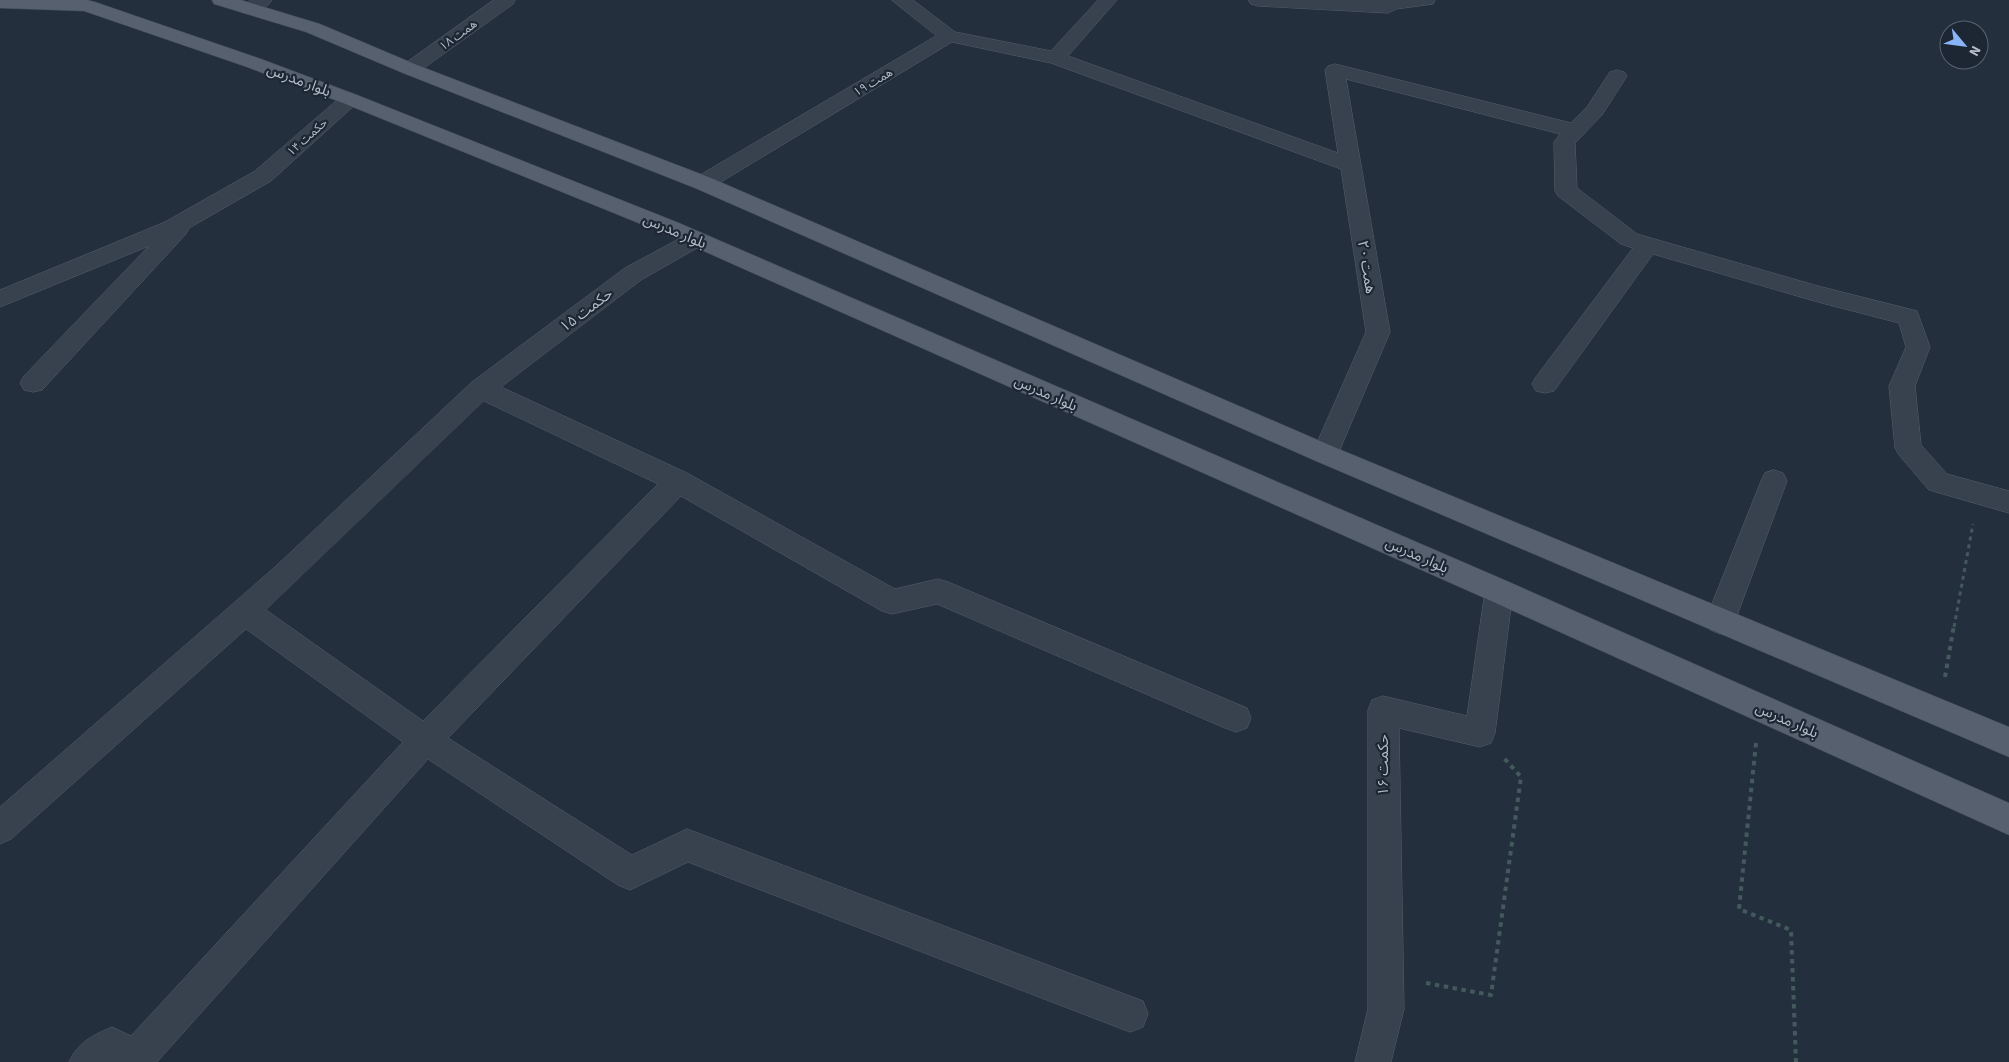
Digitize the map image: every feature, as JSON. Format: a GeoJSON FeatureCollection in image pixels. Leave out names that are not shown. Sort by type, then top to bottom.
{"type":"FeatureCollection","features":[{"type":"Feature","properties":{"kind":"main road"},"geometry":{"type":"LineString","coordinates":[[221,0],[257,4],[410,69],[703,184],[1325,454],[2009,742]]}},
{"type":"Feature","properties":{"kind":"main road","name":"بلوار مدرس"},"geometry":{"type":"LineString","coordinates":[[0,2],[79,3],[254,62],[696,239],[1499,591],[2009,819]]}},
{"type":"Feature","properties":{"kind":"street","name":"همت ۱۸"},"geometry":{"type":"LineString","coordinates":[[410,69],[506,0]]}},
{"type":"Feature","properties":{"kind":"street"},"geometry":{"type":"LineString","coordinates":[[908,5],[932,0]]}},
{"type":"Feature","properties":{"kind":"street"},"geometry":{"type":"LineString","coordinates":[[1056,58],[1108,0]]}},
{"type":"Feature","properties":{"kind":"street"},"geometry":{"type":"LineString","coordinates":[[1258,0],[1388,7]]}},
{"type":"Feature","properties":{"kind":"street"},"geometry":{"type":"LineString","coordinates":[[1329,9],[1388,7],[1426,0]]}},
{"type":"Feature","properties":{"kind":"street"},"geometry":{"type":"LineString","coordinates":[[908,5],[950,36],[1056,58],[1350,165]]}},
{"type":"Feature","properties":{"kind":"street","name":"همت ۱۹"},"geometry":{"type":"LineString","coordinates":[[703,184],[950,36]]}},
{"type":"Feature","properties":{"kind":"street","name":"همت ۲۰"},"geometry":{"type":"LineString","coordinates":[[1325,454],[1378,332],[1334,70],[1574,131]]}},
{"type":"Feature","properties":{"kind":"street"},"geometry":{"type":"LineString","coordinates":[[1617,76],[1595,111],[1564,142],[1566,191],[1629,239],[1818,294],[1909,317],[1918,347],[1902,386],[1908,448],[1938,482],[2009,502]]}},
{"type":"Feature","properties":{"kind":"street","name":"حکمت ۱۴"},"geometry":{"type":"LineString","coordinates":[[187,220],[263,176],[350,99]]}},
{"type":"Feature","properties":{"kind":"street"},"geometry":{"type":"LineString","coordinates":[[0,299],[187,220]]}},
{"type":"Feature","properties":{"kind":"street"},"geometry":{"type":"LineString","coordinates":[[33,383],[187,220]]}},
{"type":"Feature","properties":{"kind":"street","name":"حکمت ۱۵"},"geometry":{"type":"LineString","coordinates":[[0,828],[285,576],[481,388],[633,274],[696,239]]}},
{"type":"Feature","properties":{"kind":"street"},"geometry":{"type":"LineString","coordinates":[[1545,384],[1648,244]]}},
{"type":"Feature","properties":{"kind":"street"},"geometry":{"type":"LineString","coordinates":[[481,388],[678,481],[892,602],[938,591],[1236,718]]}},
{"type":"Feature","properties":{"kind":"street"},"geometry":{"type":"LineString","coordinates":[[87,1062],[112,1045],[135,1059],[425,740],[678,481]]}},
{"type":"Feature","properties":{"kind":"street"},"geometry":{"type":"LineString","coordinates":[[1720,620],[1774,481]]}},
{"type":"Feature","properties":{"kind":"street"},"geometry":{"type":"LineString","coordinates":[[1480,733],[1499,591]]}},
{"type":"Feature","properties":{"kind":"street"},"geometry":{"type":"LineString","coordinates":[[244,611],[425,740],[630,873],[687,845],[1130,1014]]}},
{"type":"Feature","properties":{"kind":"street","name":"حکمت ۱۶"},"geometry":{"type":"LineString","coordinates":[[1373,1062],[1386,1009],[1382,710],[1480,733]]}},
{"type":"Feature","properties":{"kind":"path"},"geometry":{"type":"LineString","coordinates":[[1939,713],[1979,494]]}},
{"type":"Feature","properties":{"kind":"path"},"geometry":{"type":"LineString","coordinates":[[1759,708],[1739,909],[1791,930],[1796,1062]]}},
{"type":"Feature","properties":{"kind":"path"},"geometry":{"type":"LineString","coordinates":[[1385,975],[1491,996],[1521,777],[1480,733]]}}]}
